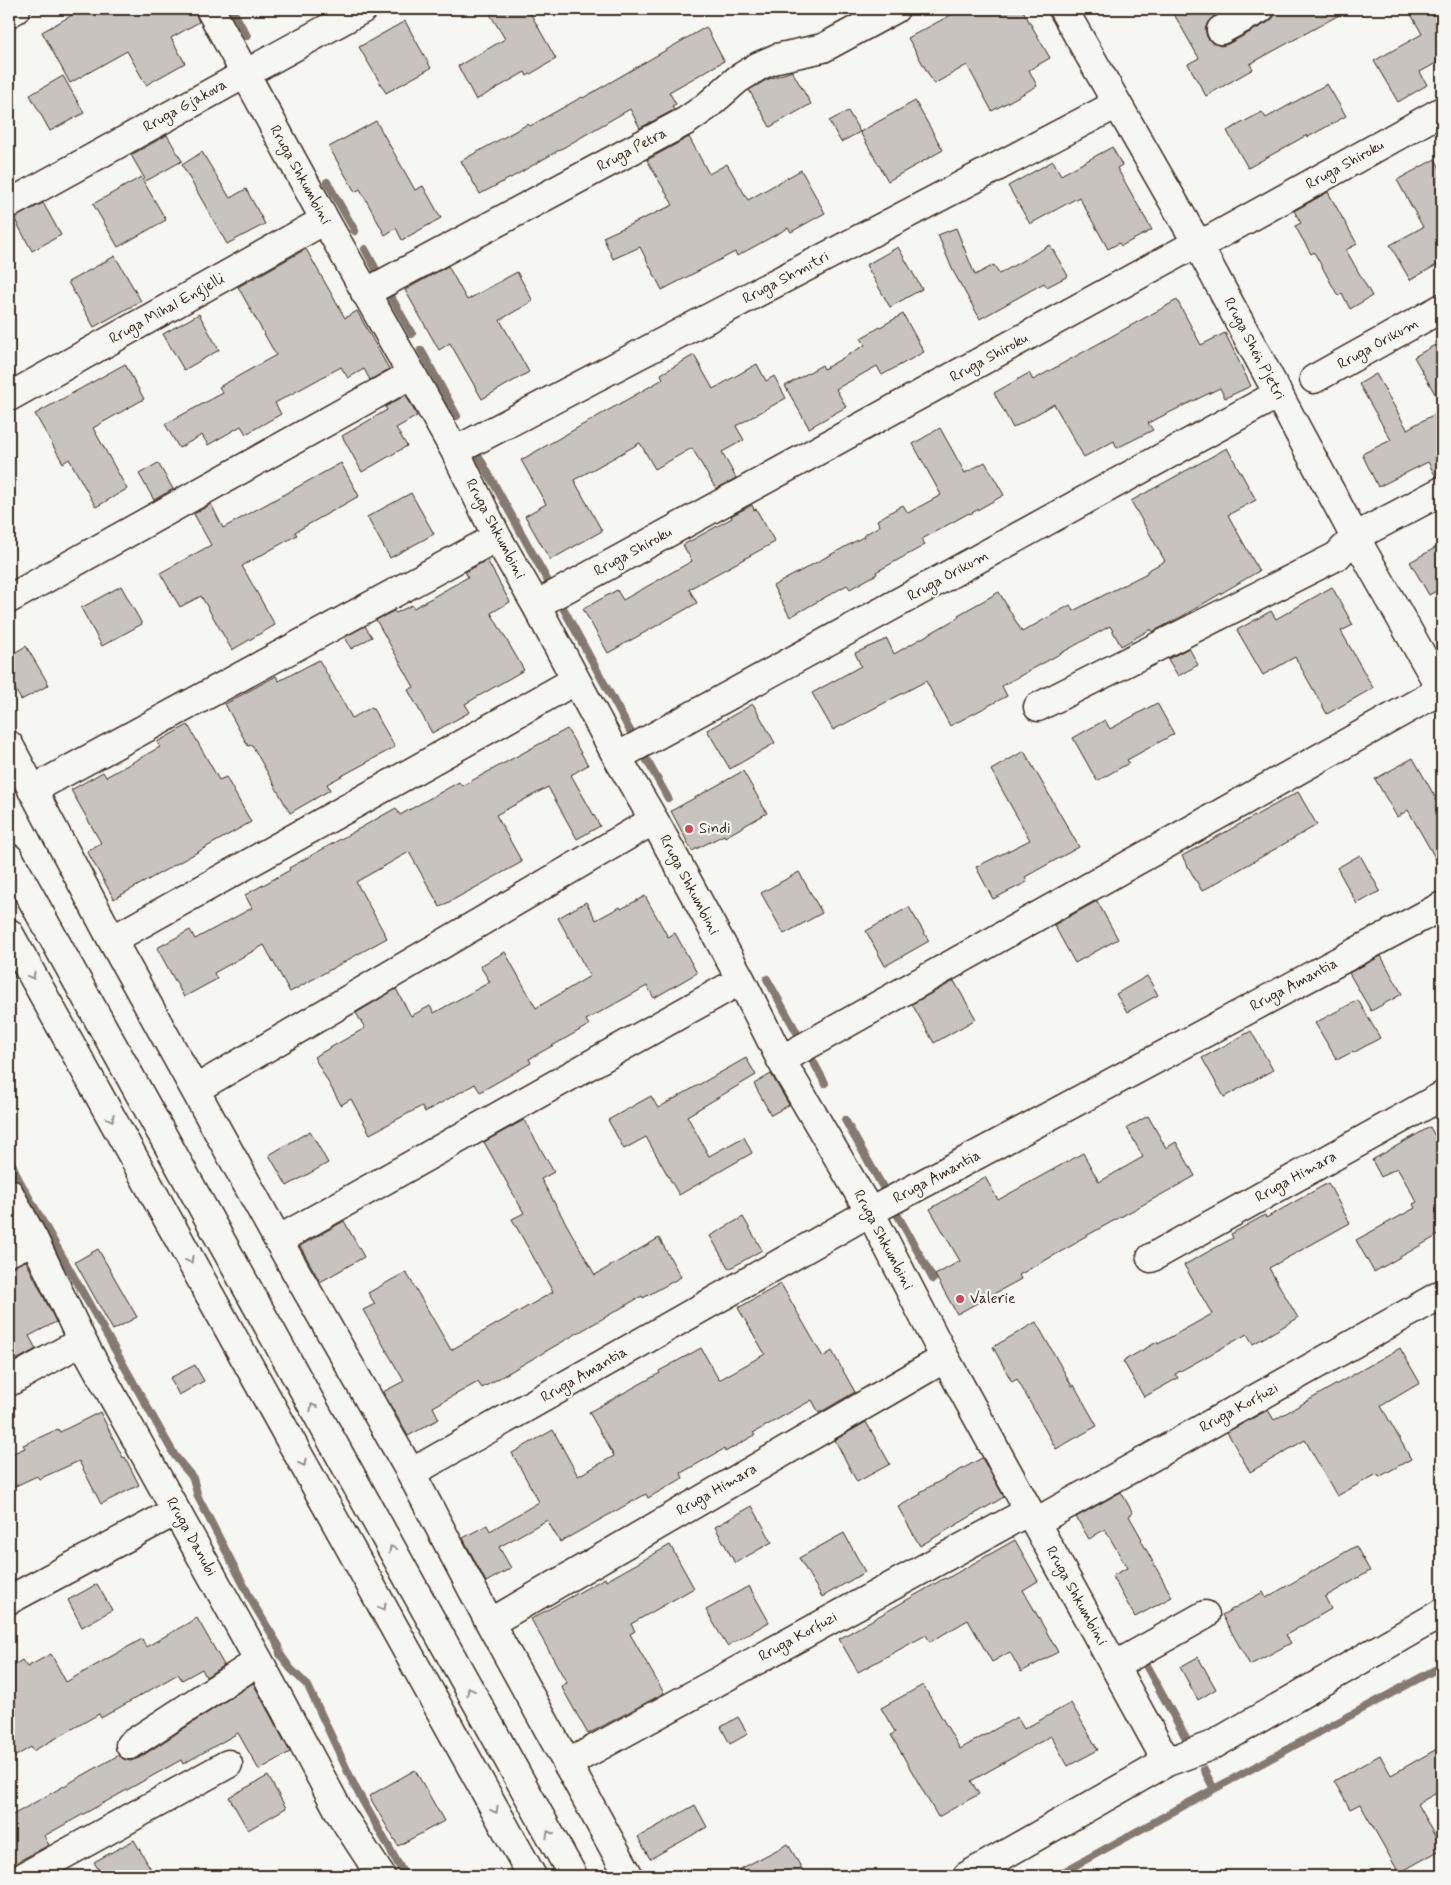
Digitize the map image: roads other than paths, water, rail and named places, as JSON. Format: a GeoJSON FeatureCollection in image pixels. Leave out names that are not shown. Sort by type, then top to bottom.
{"type":"FeatureCollection","features":[{"type":"Feature","properties":{"kind":"street"},"geometry":{"type":"LineString","coordinates":[[9,13],[16,9]]}},
{"type":"Feature","properties":{"kind":"street","name":"Rruga Shkumbini"},"geometry":{"type":"LineString","coordinates":[[210,9],[365,293],[455,452],[497,537],[741,980],[781,1060],[870,1212],[945,1358],[1167,1762]]}},
{"type":"Feature","properties":{"kind":"street","name":"Rruga Gjakova"},"geometry":{"type":"LineString","coordinates":[[9,204],[363,9]]}},
{"type":"Feature","properties":{"kind":"street","name":"Rruga Petra"},"geometry":{"type":"LineString","coordinates":[[365,293],[686,120],[706,107],[738,79],[759,66],[788,55],[823,48],[896,9]]}},
{"type":"Feature","properties":{"kind":"street","name":"Rruga Shën Pjetri"},"geometry":{"type":"LineString","coordinates":[[1063,9],[1117,104],[1213,237],[1278,394],[1442,691]]}},
{"type":"Feature","properties":{"kind":"street"},"geometry":{"type":"LineString","coordinates":[[1221,30],[1260,9]]}},
{"type":"Feature","properties":{"kind":"street","name":"Rruga Shmitri"},"geometry":{"type":"LineString","coordinates":[[455,452],[1117,104]]}},
{"type":"Feature","properties":{"kind":"street","name":"Rruga Shiroku"},"geometry":{"type":"LineString","coordinates":[[536,605],[1442,111]]}},
{"type":"Feature","properties":{"kind":"street","name":"Rruga Mihal Engjelli"},"geometry":{"type":"LineString","coordinates":[[9,397],[325,220]]}},
{"type":"Feature","properties":{"kind":"street","name":"Rruga Orikum"},"geometry":{"type":"LineString","coordinates":[[1314,379],[1442,308]]}},
{"type":"Feature","properties":{"kind":"street"},"geometry":{"type":"LineString","coordinates":[[9,599],[412,374]]}},
{"type":"Feature","properties":{"kind":"street","name":"Rruga Orikum"},"geometry":{"type":"LineString","coordinates":[[617,757],[1278,394]]}},
{"type":"Feature","properties":{"kind":"street"},"geometry":{"type":"LineString","coordinates":[[1038,707],[1337,556],[1356,537],[1442,490]]}},
{"type":"Feature","properties":{"kind":"street"},"geometry":{"type":"LineString","coordinates":[[32,790],[497,537]]}},
{"type":"Feature","properties":{"kind":"street"},"geometry":{"type":"LineString","coordinates":[[112,940],[576,680]]}},
{"type":"Feature","properties":{"kind":"street"},"geometry":{"type":"LineString","coordinates":[[781,1060],[1442,691]]}},
{"type":"Feature","properties":{"kind":"street"},"geometry":{"type":"LineString","coordinates":[[9,745],[112,940],[278,1240],[411,1473],[490,1623],[628,1876]]}},
{"type":"Feature","properties":{"kind":"street"},"geometry":{"type":"LineString","coordinates":[[196,1089],[654,820]]}},
{"type":"Feature","properties":{"kind":"street"},"geometry":{"type":"LineString","coordinates":[[9,858],[573,1876]]}},
{"type":"Feature","properties":{"kind":"street","name":"Rruga Amantia"},"geometry":{"type":"LineString","coordinates":[[411,1473],[870,1212],[1442,906]]}},
{"type":"Feature","properties":{"kind":"street"},"geometry":{"type":"LineString","coordinates":[[9,933],[532,1876]]}},
{"type":"Feature","properties":{"kind":"street"},"geometry":{"type":"LineString","coordinates":[[278,1240],[741,980]]}},
{"type":"Feature","properties":{"kind":"street","name":"Rruga Himara"},"geometry":{"type":"LineString","coordinates":[[1151,1258],[1442,1096]]}},
{"type":"Feature","properties":{"kind":"street","name":"Rruga Danubi"},"geometry":{"type":"LineString","coordinates":[[9,1193],[34,1240],[82,1342],[259,1661],[340,1812],[381,1876]]}},
{"type":"Feature","properties":{"kind":"street"},"geometry":{"type":"LineString","coordinates":[[9,1252],[34,1240]]}},
{"type":"Feature","properties":{"kind":"street","name":"Rruga Korfuzi"},"geometry":{"type":"LineString","coordinates":[[567,1764],[1032,1517],[1442,1294]]}},
{"type":"Feature","properties":{"kind":"street"},"geometry":{"type":"LineString","coordinates":[[9,1382],[82,1342]]}},
{"type":"Feature","properties":{"kind":"street","name":"Rruga Himara"},"geometry":{"type":"LineString","coordinates":[[490,1623],[945,1358]]}},
{"type":"Feature","properties":{"kind":"street"},"geometry":{"type":"LineString","coordinates":[[9,1600],[176,1511]]}},
{"type":"Feature","properties":{"kind":"street"},"geometry":{"type":"LineString","coordinates":[[967,1876],[1167,1762],[1213,1745],[1442,1613]]}},
{"type":"Feature","properties":{"kind":"street"},"geometry":{"type":"LineString","coordinates":[[1114,1666],[1205,1615]]}},
{"type":"Feature","properties":{"kind":"street"},"geometry":{"type":"LineString","coordinates":[[130,1745],[259,1661]]}},
{"type":"Feature","properties":{"kind":"street"},"geometry":{"type":"LineString","coordinates":[[25,1876],[228,1764]]}},
{"type":"Feature","properties":{"kind":"waterway"},"geometry":{"type":"LineString","coordinates":[[232,9],[247,36]]}},
{"type":"Feature","properties":{"kind":"waterway"},"geometry":{"type":"LineString","coordinates":[[327,182],[355,231]]}},
{"type":"Feature","properties":{"kind":"waterway"},"geometry":{"type":"LineString","coordinates":[[365,249],[379,275]]}},
{"type":"Feature","properties":{"kind":"waterway"},"geometry":{"type":"LineString","coordinates":[[391,297],[412,334]]}},
{"type":"Feature","properties":{"kind":"waterway"},"geometry":{"type":"LineString","coordinates":[[421,350],[457,416]]}},
{"type":"Feature","properties":{"kind":"waterway"},"geometry":{"type":"LineString","coordinates":[[477,453],[550,585]]}},
{"type":"Feature","properties":{"kind":"waterway"},"geometry":{"type":"LineString","coordinates":[[562,606],[634,738]]}},
{"type":"Feature","properties":{"kind":"waterway"},"geometry":{"type":"LineString","coordinates":[[644,755],[668,798]]}},
{"type":"Feature","properties":{"kind":"waterway"},"geometry":{"type":"LineString","coordinates":[[767,979],[796,1031]]}},
{"type":"Feature","properties":{"kind":"waterway"},"geometry":{"type":"LineString","coordinates":[[809,1054],[825,1083]]}},
{"type":"Feature","properties":{"kind":"waterway"},"geometry":{"type":"LineString","coordinates":[[845,1120],[884,1189]]}},
{"type":"Feature","properties":{"kind":"waterway"},"geometry":{"type":"LineString","coordinates":[[9,1156],[18,1178],[175,1456],[193,1478],[198,1497],[254,1605],[279,1646],[280,1654],[290,1668],[308,1686],[355,1787],[405,1876]]}},
{"type":"Feature","properties":{"kind":"waterway"},"geometry":{"type":"LineString","coordinates":[[897,1214],[933,1279]]}},
{"type":"Feature","properties":{"kind":"waterway"},"geometry":{"type":"LineString","coordinates":[[1204,1770],[1214,1789],[1442,1666]]}},
{"type":"Feature","properties":{"kind":"waterway"},"geometry":{"type":"LineString","coordinates":[[1147,1667],[1187,1740]]}},
{"type":"Feature","properties":{"kind":"waterway"},"geometry":{"type":"LineString","coordinates":[[1056,1876],[1214,1789]]}},
{"type":"Feature","properties":{"kind":"place","name":"Sindi"},"geometry":{"type":"Point","coordinates":[689,829]}},
{"type":"Feature","properties":{"kind":"place","name":"Valerie"},"geometry":{"type":"Point","coordinates":[960,1299]}}]}
